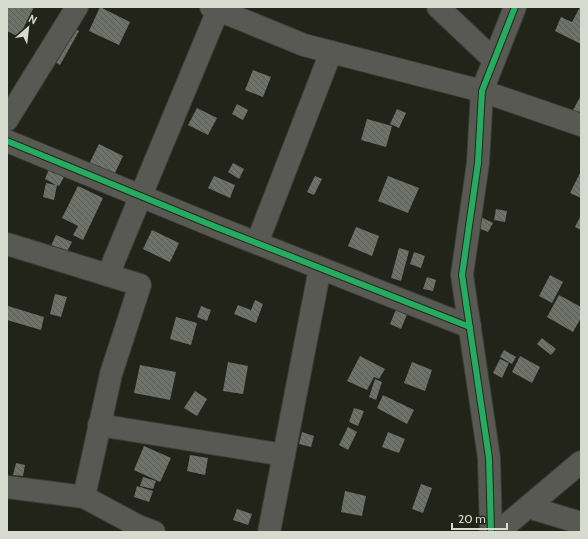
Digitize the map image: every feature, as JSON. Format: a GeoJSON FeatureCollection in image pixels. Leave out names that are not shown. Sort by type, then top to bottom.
{"type":"FeatureCollection","features":[{"type":"Feature","properties":{"kind":"street"},"geometry":{"type":"LineString","coordinates":[[7,120],[77,7]]}},
{"type":"Feature","properties":{"kind":"street"},"geometry":{"type":"LineString","coordinates":[[438,7],[494,60]]}},
{"type":"Feature","properties":{"kind":"street"},"geometry":{"type":"LineString","coordinates":[[491,532],[489,458],[462,275],[478,163],[482,91],[515,7]]}},
{"type":"Feature","properties":{"kind":"street"},"geometry":{"type":"LineString","coordinates":[[108,275],[214,8],[304,45],[482,91],[581,125]]}},
{"type":"Feature","properties":{"kind":"street"},"geometry":{"type":"LineString","coordinates":[[257,243],[331,52]]}},
{"type":"Feature","properties":{"kind":"street"},"geometry":{"type":"LineString","coordinates":[[7,141],[140,196],[470,327]]}},
{"type":"Feature","properties":{"kind":"street"},"geometry":{"type":"LineString","coordinates":[[7,244],[140,285],[111,374],[84,497]]}},
{"type":"Feature","properties":{"kind":"street"},"geometry":{"type":"LineString","coordinates":[[269,532],[320,268]]}},
{"type":"Feature","properties":{"kind":"street"},"geometry":{"type":"LineString","coordinates":[[99,425],[284,454]]}},
{"type":"Feature","properties":{"kind":"street"},"geometry":{"type":"LineString","coordinates":[[498,532],[581,462]]}},
{"type":"Feature","properties":{"kind":"street"},"geometry":{"type":"LineString","coordinates":[[7,487],[84,497],[143,530]]}},
{"type":"Feature","properties":{"kind":"street"},"geometry":{"type":"LineString","coordinates":[[528,506],[581,523]]}},
{"type":"Feature","properties":{"kind":"building"},"geometry":{"type":"Polygon","coordinates":[[[7,7],[34,7],[19,37],[7,31],[7,7]]]}},
{"type":"Feature","properties":{"kind":"building"},"geometry":{"type":"Polygon","coordinates":[[[100,7],[130,22],[119,45],[89,31],[100,7]]]}},
{"type":"Feature","properties":{"kind":"building"},"geometry":{"type":"Polygon","coordinates":[[[580,7],[581,44],[555,31],[561,17],[572,22],[580,7]]]}},
{"type":"Feature","properties":{"kind":"building"},"geometry":{"type":"Polygon","coordinates":[[[68,24],[79,31],[60,65],[49,59],[68,24]]]}},
{"type":"Feature","properties":{"kind":"building"},"geometry":{"type":"Polygon","coordinates":[[[253,70],[271,77],[263,97],[245,90],[253,70]]]}},
{"type":"Feature","properties":{"kind":"building"},"geometry":{"type":"Polygon","coordinates":[[[581,97],[581,121],[570,116],[581,97]]]}},
{"type":"Feature","properties":{"kind":"building"},"geometry":{"type":"Polygon","coordinates":[[[237,104],[248,110],[243,120],[232,114],[237,104]]]}},
{"type":"Feature","properties":{"kind":"building"},"geometry":{"type":"Polygon","coordinates":[[[197,108],[217,118],[208,135],[188,125],[197,108]]]}},
{"type":"Feature","properties":{"kind":"building"},"geometry":{"type":"Polygon","coordinates":[[[397,109],[406,113],[399,128],[390,124],[397,109]]]}},
{"type":"Feature","properties":{"kind":"building"},"geometry":{"type":"Polygon","coordinates":[[[367,119],[392,126],[386,147],[361,140],[367,119]]]}},
{"type":"Feature","properties":{"kind":"building"},"geometry":{"type":"Polygon","coordinates":[[[99,144],[123,156],[114,175],[89,164],[99,144]]]}},
{"type":"Feature","properties":{"kind":"building"},"geometry":{"type":"Polygon","coordinates":[[[233,163],[244,169],[239,179],[228,172],[233,163]]]}},
{"type":"Feature","properties":{"kind":"building"},"geometry":{"type":"Polygon","coordinates":[[[49,169],[64,177],[59,186],[57,185],[54,200],[43,197],[46,183],[56,185],[45,179],[49,169]]]}},
{"type":"Feature","properties":{"kind":"building"},"geometry":{"type":"Polygon","coordinates":[[[580,173],[581,174],[581,198],[570,193],[580,173]]]}},
{"type":"Feature","properties":{"kind":"building"},"geometry":{"type":"Polygon","coordinates":[[[214,176],[235,185],[230,198],[208,188],[214,176]]]}},
{"type":"Feature","properties":{"kind":"building"},"geometry":{"type":"Polygon","coordinates":[[[315,176],[322,179],[314,195],[307,192],[315,176]]]}},
{"type":"Feature","properties":{"kind":"building"},"geometry":{"type":"Polygon","coordinates":[[[388,176],[419,188],[408,213],[378,201],[388,176]]]}},
{"type":"Feature","properties":{"kind":"building"},"geometry":{"type":"Polygon","coordinates":[[[78,186],[103,198],[83,240],[73,235],[78,226],[62,218],[78,186]]]}},
{"type":"Feature","properties":{"kind":"building"},"geometry":{"type":"Polygon","coordinates":[[[496,209],[507,211],[505,222],[494,220],[496,209]]]}},
{"type":"Feature","properties":{"kind":"building"},"geometry":{"type":"Polygon","coordinates":[[[581,215],[581,230],[575,227],[581,215]]]}},
{"type":"Feature","properties":{"kind":"building"},"geometry":{"type":"Polygon","coordinates":[[[481,217],[493,223],[488,232],[476,227],[481,217]]]}},
{"type":"Feature","properties":{"kind":"building"},"geometry":{"type":"Polygon","coordinates":[[[356,227],[379,236],[372,256],[348,246],[356,227]]]}},
{"type":"Feature","properties":{"kind":"building"},"geometry":{"type":"Polygon","coordinates":[[[152,230],[179,243],[170,262],[143,249],[152,230]]]}},
{"type":"Feature","properties":{"kind":"building"},"geometry":{"type":"Polygon","coordinates":[[[56,235],[72,242],[65,255],[50,248],[56,235]]]}},
{"type":"Feature","properties":{"kind":"building"},"geometry":{"type":"Polygon","coordinates":[[[399,248],[409,251],[401,281],[391,278],[399,248]]]}},
{"type":"Feature","properties":{"kind":"building"},"geometry":{"type":"Polygon","coordinates":[[[414,252],[425,256],[421,268],[410,264],[414,252]]]}},
{"type":"Feature","properties":{"kind":"building"},"geometry":{"type":"Polygon","coordinates":[[[550,275],[563,282],[552,303],[539,296],[550,275]]]}},
{"type":"Feature","properties":{"kind":"building"},"geometry":{"type":"Polygon","coordinates":[[[427,277],[436,280],[433,291],[423,289],[427,277]]]}},
{"type":"Feature","properties":{"kind":"building"},"geometry":{"type":"Polygon","coordinates":[[[55,294],[67,297],[61,317],[50,314],[55,294]]]}},
{"type":"Feature","properties":{"kind":"building"},"geometry":{"type":"Polygon","coordinates":[[[559,295],[581,307],[581,318],[573,332],[547,317],[559,295]]]}},
{"type":"Feature","properties":{"kind":"building"},"geometry":{"type":"Polygon","coordinates":[[[255,300],[263,304],[256,323],[234,314],[238,305],[251,310],[255,300]]]}},
{"type":"Feature","properties":{"kind":"building"},"geometry":{"type":"Polygon","coordinates":[[[8,306],[44,317],[41,330],[7,320],[8,306]]]}},
{"type":"Feature","properties":{"kind":"building"},"geometry":{"type":"Polygon","coordinates":[[[201,306],[211,310],[207,321],[197,317],[201,306]]]}},
{"type":"Feature","properties":{"kind":"building"},"geometry":{"type":"Polygon","coordinates":[[[397,307],[408,312],[401,329],[390,324],[397,307]]]}},
{"type":"Feature","properties":{"kind":"building"},"geometry":{"type":"Polygon","coordinates":[[[176,317],[197,323],[191,345],[170,339],[176,317]]]}},
{"type":"Feature","properties":{"kind":"building"},"geometry":{"type":"Polygon","coordinates":[[[542,338],[556,349],[551,355],[537,344],[542,338]]]}},
{"type":"Feature","properties":{"kind":"building"},"geometry":{"type":"Polygon","coordinates":[[[504,350],[516,357],[512,364],[500,357],[504,350]]]}},
{"type":"Feature","properties":{"kind":"building"},"geometry":{"type":"Polygon","coordinates":[[[360,356],[385,369],[379,379],[374,377],[367,390],[347,381],[360,356]]]}},
{"type":"Feature","properties":{"kind":"building"},"geometry":{"type":"Polygon","coordinates":[[[520,356],[540,367],[532,383],[512,372],[520,356]]]}},
{"type":"Feature","properties":{"kind":"building"},"geometry":{"type":"Polygon","coordinates":[[[500,359],[509,363],[502,378],[493,373],[500,359]]]}},
{"type":"Feature","properties":{"kind":"building"},"geometry":{"type":"Polygon","coordinates":[[[228,362],[248,366],[243,394],[223,391],[228,362]]]}},
{"type":"Feature","properties":{"kind":"building"},"geometry":{"type":"Polygon","coordinates":[[[412,362],[432,370],[425,391],[404,383],[412,362]]]}},
{"type":"Feature","properties":{"kind":"building"},"geometry":{"type":"Polygon","coordinates":[[[140,365],[176,372],[170,400],[134,393],[140,365]]]}},
{"type":"Feature","properties":{"kind":"building"},"geometry":{"type":"Polygon","coordinates":[[[375,379],[382,382],[376,400],[369,397],[375,379]]]}},
{"type":"Feature","properties":{"kind":"building"},"geometry":{"type":"Polygon","coordinates":[[[195,391],[207,399],[197,416],[184,408],[195,391]]]}},
{"type":"Feature","properties":{"kind":"building"},"geometry":{"type":"Polygon","coordinates":[[[383,395],[414,410],[407,424],[377,408],[383,395]]]}},
{"type":"Feature","properties":{"kind":"building"},"geometry":{"type":"Polygon","coordinates":[[[354,408],[364,411],[358,426],[349,422],[354,408]]]}},
{"type":"Feature","properties":{"kind":"building"},"geometry":{"type":"Polygon","coordinates":[[[348,427],[357,432],[348,450],[339,445],[348,427]]]}},
{"type":"Feature","properties":{"kind":"building"},"geometry":{"type":"Polygon","coordinates":[[[302,432],[314,436],[311,447],[299,444],[302,432]]]}},
{"type":"Feature","properties":{"kind":"building"},"geometry":{"type":"Polygon","coordinates":[[[388,432],[405,439],[399,453],[382,447],[388,432]]]}},
{"type":"Feature","properties":{"kind":"building"},"geometry":{"type":"Polygon","coordinates":[[[144,446],[171,458],[160,482],[134,470],[144,446]]]}},
{"type":"Feature","properties":{"kind":"building"},"geometry":{"type":"Polygon","coordinates":[[[190,455],[208,458],[205,475],[187,471],[190,455]]]}},
{"type":"Feature","properties":{"kind":"building"},"geometry":{"type":"Polygon","coordinates":[[[16,463],[25,465],[23,476],[13,475],[16,463]]]}},
{"type":"Feature","properties":{"kind":"building"},"geometry":{"type":"Polygon","coordinates":[[[143,477],[156,481],[153,489],[140,486],[143,477]]]}},
{"type":"Feature","properties":{"kind":"building"},"geometry":{"type":"Polygon","coordinates":[[[421,484],[432,488],[423,513],[412,509],[421,484]]]}},
{"type":"Feature","properties":{"kind":"building"},"geometry":{"type":"Polygon","coordinates":[[[137,486],[153,491],[149,502],[134,497],[137,486]]]}},
{"type":"Feature","properties":{"kind":"building"},"geometry":{"type":"Polygon","coordinates":[[[345,491],[366,496],[362,516],[341,512],[345,491]]]}},
{"type":"Feature","properties":{"kind":"building"},"geometry":{"type":"Polygon","coordinates":[[[237,509],[252,514],[248,525],[233,520],[237,509]]]}},
{"type":"Feature","properties":{"kind":"cycle path"},"geometry":{"type":"LineString","coordinates":[[491,532],[489,458],[462,275],[478,163],[482,91],[515,7]]}},
{"type":"Feature","properties":{"kind":"cycle path"},"geometry":{"type":"LineString","coordinates":[[7,141],[216,227],[470,327]]}}]}
